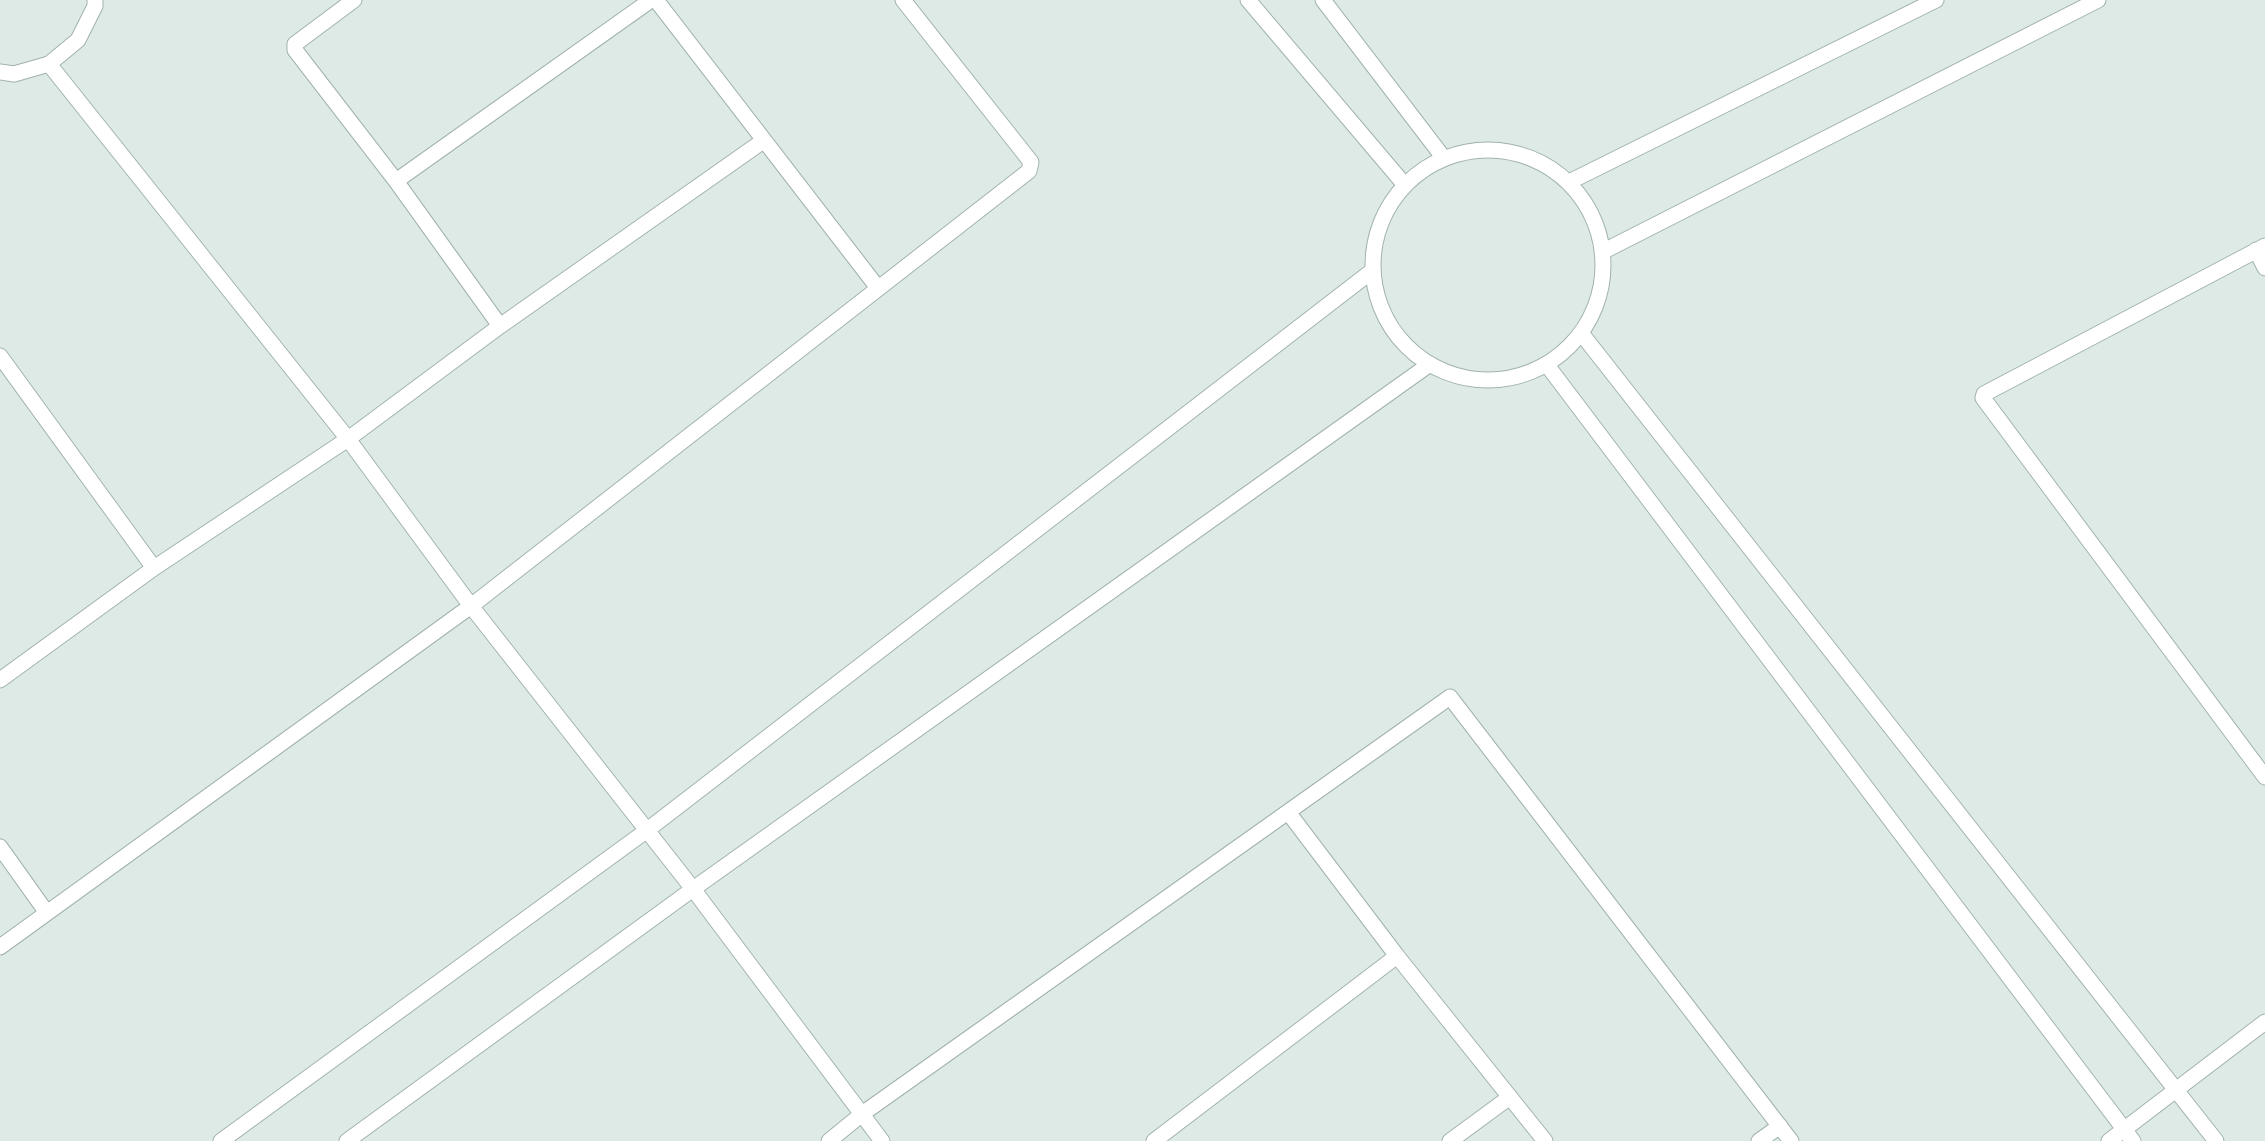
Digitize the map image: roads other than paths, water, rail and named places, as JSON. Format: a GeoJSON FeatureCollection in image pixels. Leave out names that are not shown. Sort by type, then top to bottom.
{"type":"FeatureCollection","features":[{"type":"Feature","properties":{"kind":"street"},"geometry":{"type":"LineString","coordinates":[[0,72],[14,74],[49,64],[78,40],[95,6],[95,0]]}},
{"type":"Feature","properties":{"kind":"street"},"geometry":{"type":"LineString","coordinates":[[354,0],[296,44],[294,49],[396,181],[500,326]]}},
{"type":"Feature","properties":{"kind":"street"},"geometry":{"type":"LineString","coordinates":[[396,181],[651,0]]}},
{"type":"Feature","properties":{"kind":"street"},"geometry":{"type":"LineString","coordinates":[[656,0],[878,288]]}},
{"type":"Feature","properties":{"kind":"street"},"geometry":{"type":"LineString","coordinates":[[0,947],[471,606],[1029,171],[1031,166],[1029,160],[903,0]]}},
{"type":"Feature","properties":{"kind":"street"},"geometry":{"type":"LineString","coordinates":[[1248,0],[1404,184]]}},
{"type":"Feature","properties":{"kind":"street"},"geometry":{"type":"LineString","coordinates":[[1323,0],[1443,157]]}},
{"type":"Feature","properties":{"kind":"street"},"geometry":{"type":"LineString","coordinates":[[1569,182],[1936,0]]}},
{"type":"Feature","properties":{"kind":"street"},"geometry":{"type":"LineString","coordinates":[[1602,252],[2098,0]]}},
{"type":"Feature","properties":{"kind":"street"},"geometry":{"type":"LineString","coordinates":[[49,64],[348,438],[471,606],[693,889],[882,1141]]}},
{"type":"Feature","properties":{"kind":"street"},"geometry":{"type":"LineString","coordinates":[[0,680],[154,568],[348,438],[500,326],[763,141]]}},
{"type":"Feature","properties":{"kind":"street"},"geometry":{"type":"LineString","coordinates":[[1476,149],[1510,151],[1542,162],[1569,182],[1592,214],[1602,252],[1602,280],[1595,308],[1581,333],[1547,365],[1502,380],[1455,377],[1413,354],[1384,317],[1372,271],[1379,224],[1404,184],[1443,157],[1476,149]]}},
{"type":"Feature","properties":{"kind":"street"},"geometry":{"type":"LineString","coordinates":[[2263,769],[1983,398],[1984,394],[2260,248],[2265,268]]}},
{"type":"Feature","properties":{"kind":"street"},"geometry":{"type":"LineString","coordinates":[[221,1141],[646,831],[1372,271]]}},
{"type":"Feature","properties":{"kind":"street"},"geometry":{"type":"LineString","coordinates":[[1581,333],[2216,1141]]}},
{"type":"Feature","properties":{"kind":"street"},"geometry":{"type":"LineString","coordinates":[[0,356],[154,568]]}},
{"type":"Feature","properties":{"kind":"street"},"geometry":{"type":"LineString","coordinates":[[347,1141],[693,889],[1430,364]]}},
{"type":"Feature","properties":{"kind":"street"},"geometry":{"type":"LineString","coordinates":[[1547,365],[2129,1135]]}},
{"type":"Feature","properties":{"kind":"street"},"geometry":{"type":"LineString","coordinates":[[828,1141],[862,1114],[1450,697],[1792,1141]]}},
{"type":"Feature","properties":{"kind":"street"},"geometry":{"type":"LineString","coordinates":[[1288,812],[1398,956],[1545,1141]]}},
{"type":"Feature","properties":{"kind":"street"},"geometry":{"type":"LineString","coordinates":[[0,847],[47,913]]}},
{"type":"Feature","properties":{"kind":"street"},"geometry":{"type":"LineString","coordinates":[[1154,1141],[1398,956]]}},
{"type":"Feature","properties":{"kind":"street"},"geometry":{"type":"LineString","coordinates":[[2109,1141],[2129,1135],[2176,1090],[2265,1022]]}},
{"type":"Feature","properties":{"kind":"street"},"geometry":{"type":"LineString","coordinates":[[1450,1141],[1510,1097]]}},
{"type":"Feature","properties":{"kind":"street"},"geometry":{"type":"LineString","coordinates":[[1759,1141],[1780,1126]]}}]}
